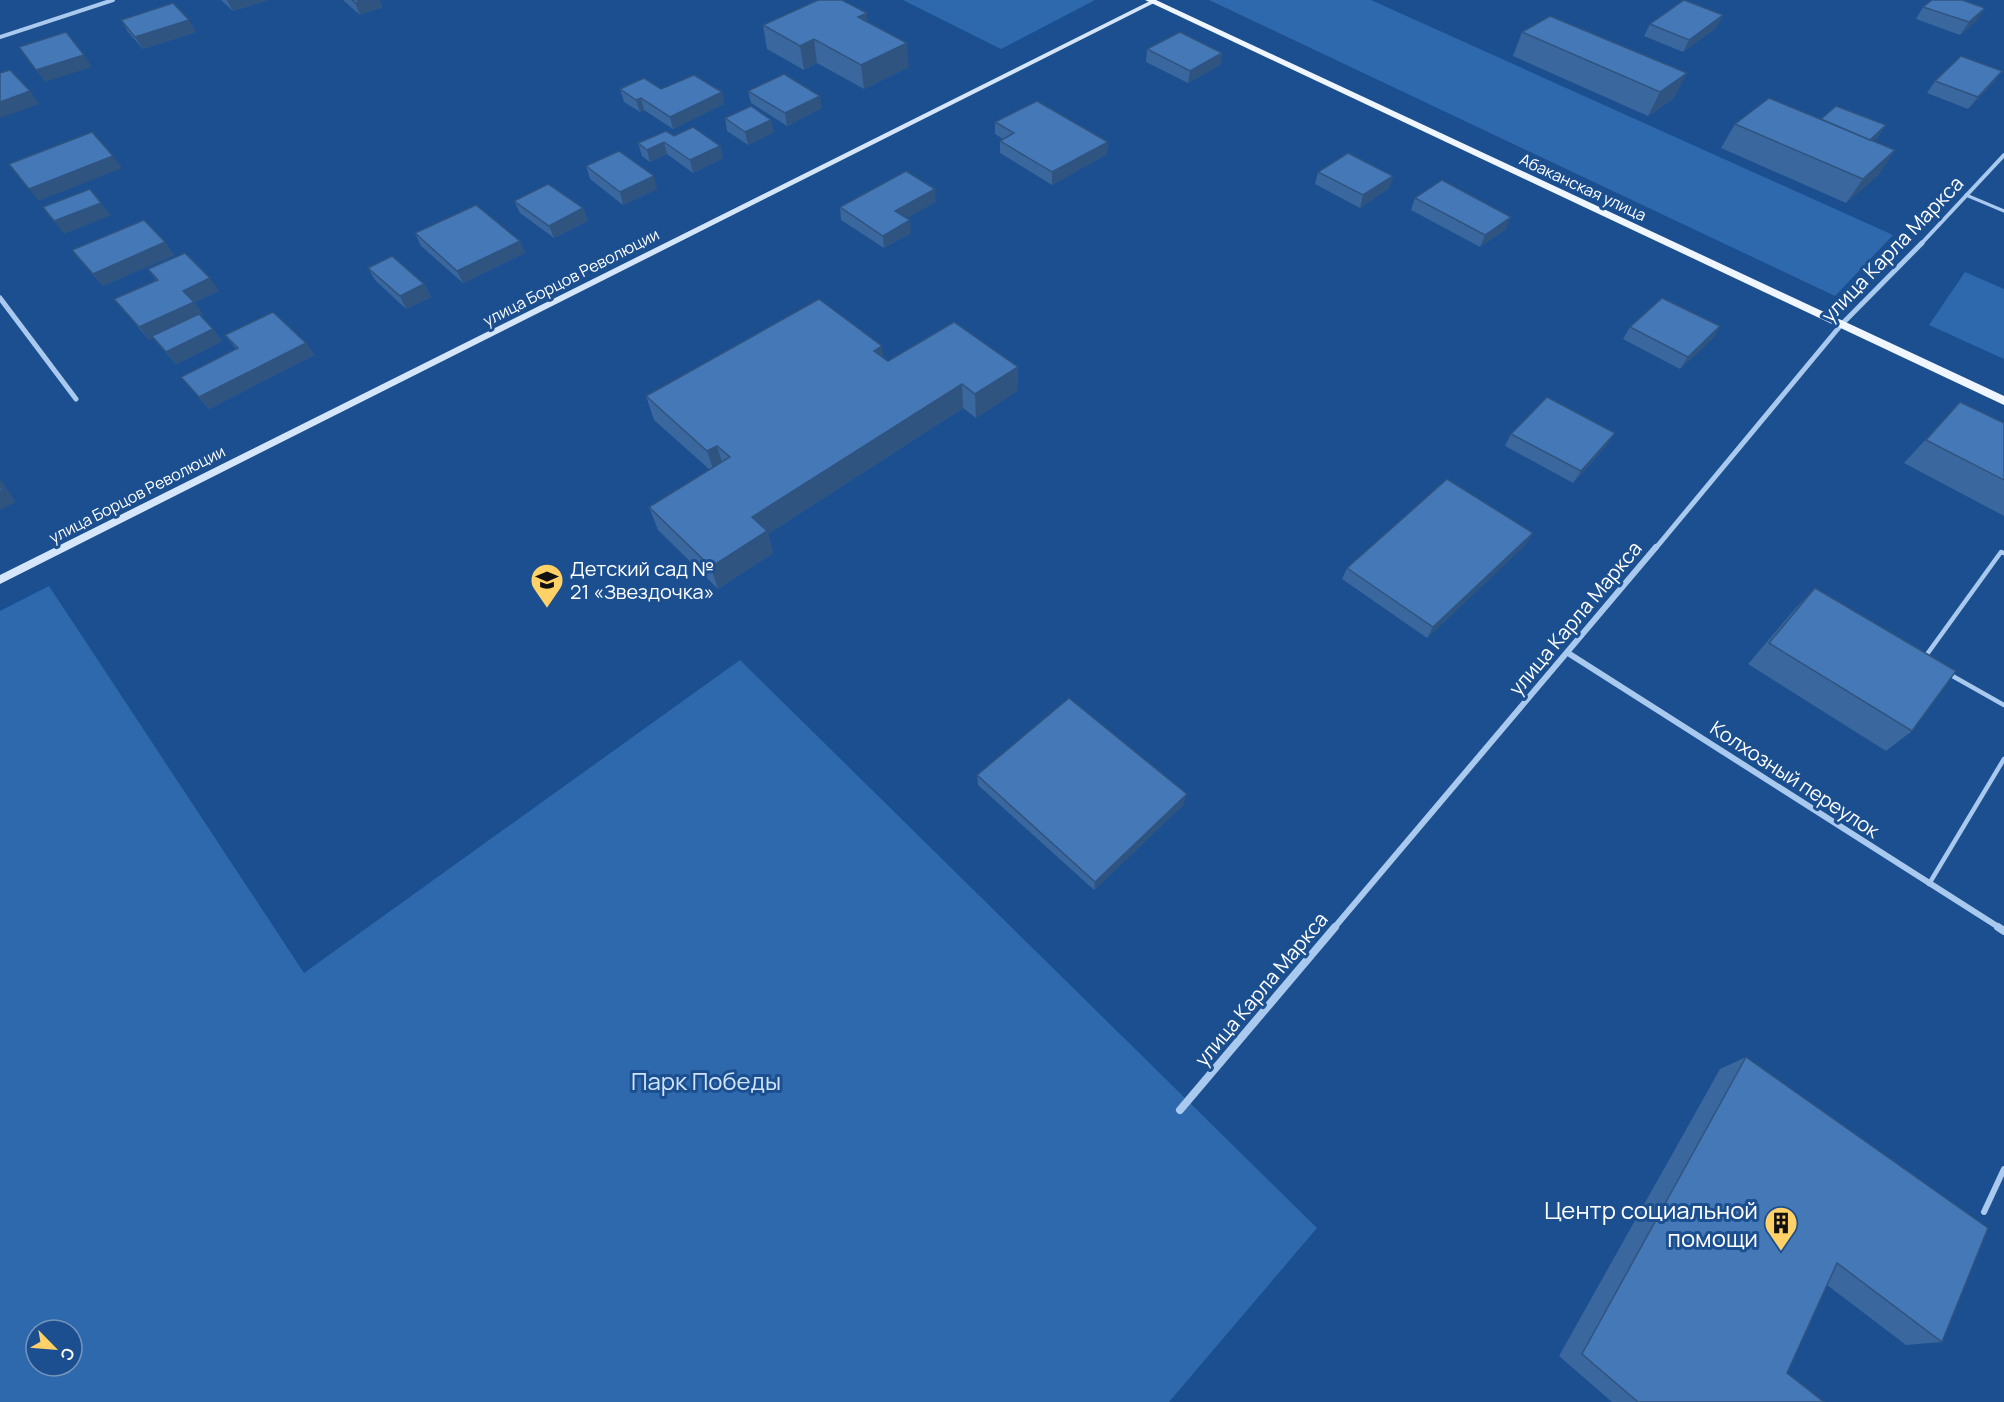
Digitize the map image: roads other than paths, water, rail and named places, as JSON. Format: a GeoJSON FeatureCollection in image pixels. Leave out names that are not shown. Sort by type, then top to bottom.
{"type":"FeatureCollection","features":[{"type":"Feature","properties":{"kind":"main road","name":"Абаканская улица"},"geometry":{"type":"LineString","coordinates":[[1152,1],[2004,401]]}},
{"type":"Feature","properties":{"kind":"street"},"geometry":{"type":"LineString","coordinates":[[0,37],[113,0]]}},
{"type":"Feature","properties":{"kind":"street","name":"улица Борцов Революции"},"geometry":{"type":"LineString","coordinates":[[0,580],[1152,1]]}},
{"type":"Feature","properties":{"kind":"street","name":"улица Карла Маркса"},"geometry":{"type":"LineString","coordinates":[[1180,1110],[1568,653],[1841,325],[1877,291],[2004,156]]}},
{"type":"Feature","properties":{"kind":"street"},"geometry":{"type":"LineString","coordinates":[[0,298],[76,399]]}},
{"type":"Feature","properties":{"kind":"street","name":"Колхозный переулок"},"geometry":{"type":"LineString","coordinates":[[1568,653],[2004,932]]}},
{"type":"Feature","properties":{"kind":"lane"},"geometry":{"type":"LineString","coordinates":[[1966,195],[2004,211]]}},
{"type":"Feature","properties":{"kind":"lane"},"geometry":{"type":"LineString","coordinates":[[1933,665],[1923,659],[2001,552],[2004,553]]}},
{"type":"Feature","properties":{"kind":"lane"},"geometry":{"type":"LineString","coordinates":[[1943,671],[2004,705]]}},
{"type":"Feature","properties":{"kind":"lane"},"geometry":{"type":"LineString","coordinates":[[1929,884],[2004,759]]}},
{"type":"Feature","properties":{"kind":"lane"},"geometry":{"type":"LineString","coordinates":[[1984,1212],[2004,1168]]}},
{"type":"Feature","properties":{"kind":"place","name":"Детский сад № 21 «Звездочка»"},"geometry":{"type":"Point","coordinates":[547,609]}},
{"type":"Feature","properties":{"kind":"place","name":"Центр социальной помощи"},"geometry":{"type":"Point","coordinates":[1781,1252]}},
{"type":"Feature","properties":{"kind":"park label","name":"Парк Победы"},"geometry":{"type":"Point","coordinates":[706,1080]}}]}
